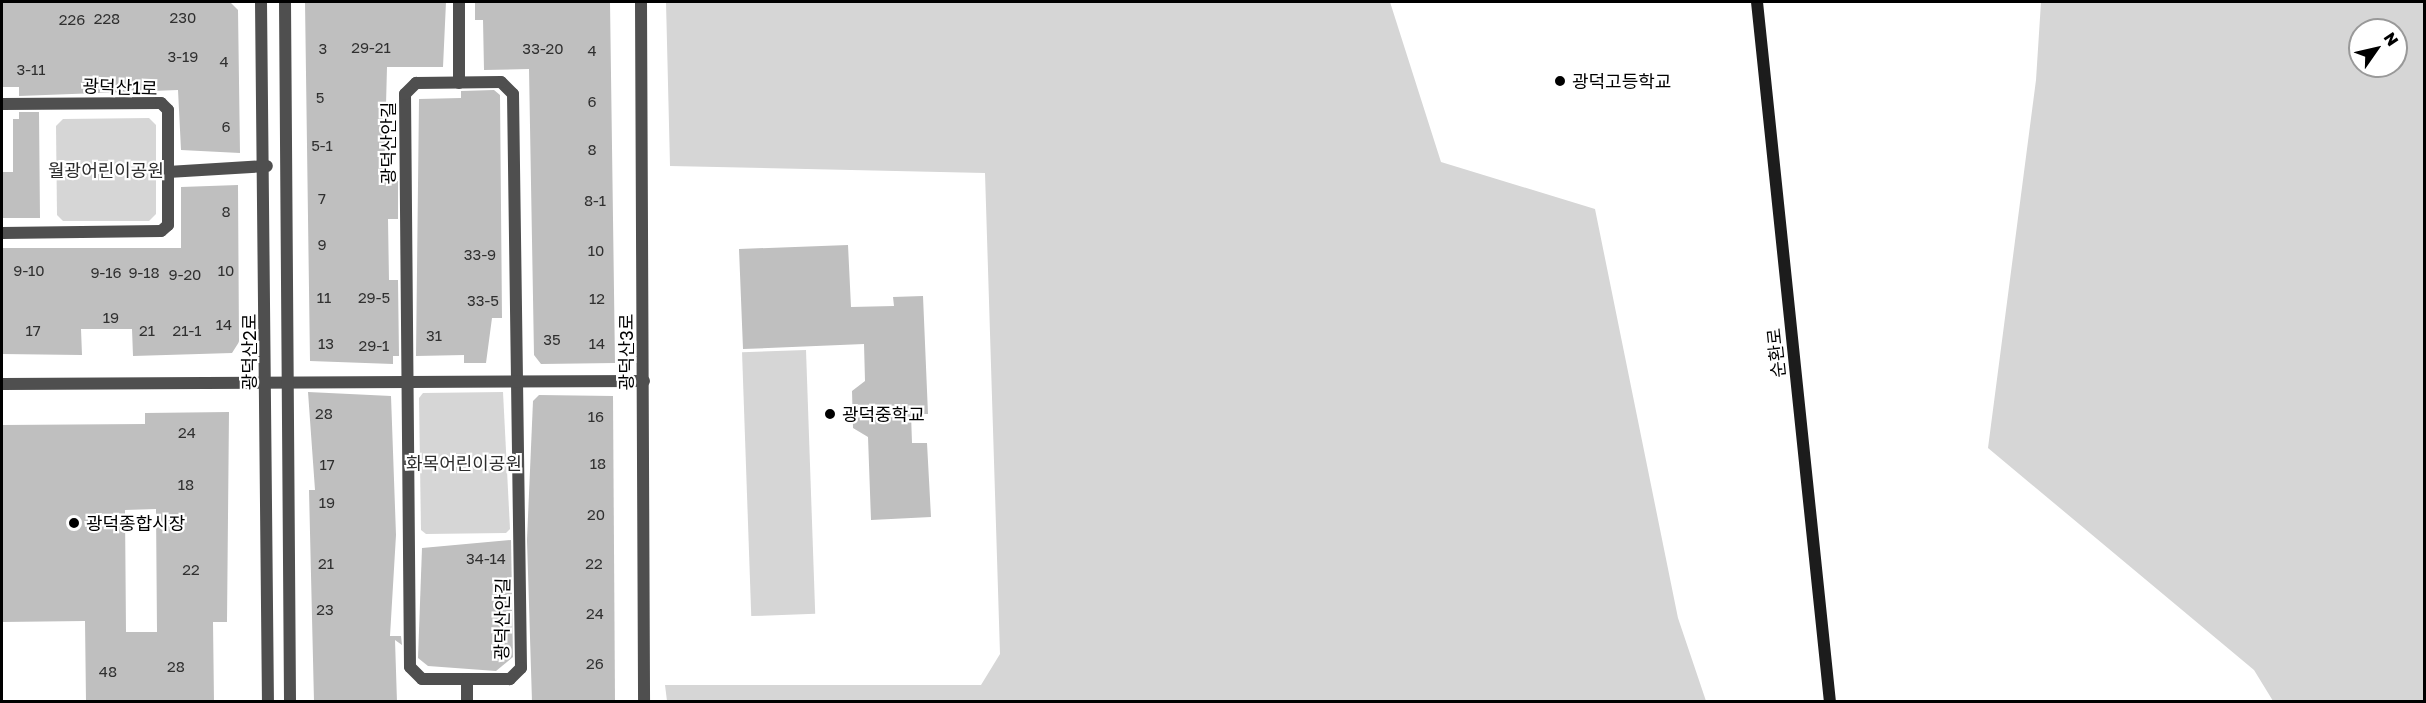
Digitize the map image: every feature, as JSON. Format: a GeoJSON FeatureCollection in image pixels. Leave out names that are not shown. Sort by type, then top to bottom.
{"type":"FeatureCollection","features":[{"type":"Feature","properties":{"kind":"main road","name":"순환로"},"geometry":{"type":"LineString","coordinates":[[1757,2],[1830,702]]}},
{"type":"Feature","properties":{"kind":"street","name":"광덕산2로"},"geometry":{"type":"LineString","coordinates":[[261,2],[267,166],[268,702]]}},
{"type":"Feature","properties":{"kind":"street"},"geometry":{"type":"LineString","coordinates":[[285,2],[290,702]]}},
{"type":"Feature","properties":{"kind":"street"},"geometry":{"type":"LineString","coordinates":[[459,2],[459,83]]}},
{"type":"Feature","properties":{"kind":"street","name":"광덕산3로"},"geometry":{"type":"LineString","coordinates":[[641,2],[644,702]]}},
{"type":"Feature","properties":{"kind":"street","name":"광덕산안길"},"geometry":{"type":"LineString","coordinates":[[501,82],[513,94],[520,381],[521,668],[510,679],[422,679],[410,668],[405,94],[416,83],[459,83],[501,82]]}},
{"type":"Feature","properties":{"kind":"street","name":"광덕산1로"},"geometry":{"type":"LineString","coordinates":[[2,104],[161,103],[168,110],[168,225],[161,231],[2,233]]}},
{"type":"Feature","properties":{"kind":"street"},"geometry":{"type":"LineString","coordinates":[[168,172],[267,166]]}},
{"type":"Feature","properties":{"kind":"street"},"geometry":{"type":"LineString","coordinates":[[2,384],[409,380],[644,381]]}},
{"type":"Feature","properties":{"kind":"street"},"geometry":{"type":"LineString","coordinates":[[467,679],[467,702]]}},
{"type":"Feature","properties":{"kind":"green space"},"geometry":{"type":"Polygon","coordinates":[[[666,2],[1390,2],[1441,162],[1595,209],[1678,618],[1706,701],[667,701],[665,685],[981,685],[1000,654],[985,173],[670,166],[666,2]]]}},
{"type":"Feature","properties":{"kind":"green space"},"geometry":{"type":"Polygon","coordinates":[[[2041,2],[2424,2],[2424,701],[2273,701],[2254,670],[1988,448],[2036,80],[2041,2]]]}},
{"type":"Feature","properties":{"kind":"green space","name":"월광어린이공원"},"geometry":{"type":"Polygon","coordinates":[[[149,118],[156,125],[156,214],[149,221],[63,221],[57,215],[56,126],[63,119],[149,118]]]}},
{"type":"Feature","properties":{"kind":"green space"},"geometry":{"type":"Polygon","coordinates":[[[806,350],[815,614],[751,616],[742,352],[806,350]]]}},
{"type":"Feature","properties":{"kind":"green space","name":"화목어린이공원"},"geometry":{"type":"Polygon","coordinates":[[[503,392],[510,529],[506,533],[426,534],[421,530],[419,398],[423,393],[503,392]]]}},
{"type":"Feature","properties":{"kind":"building"},"geometry":{"type":"Polygon","coordinates":[[[2,2],[230,2],[238,10],[240,153],[181,150],[178,90],[19,96],[19,87],[2,87],[2,2]]]}},
{"type":"Feature","properties":{"kind":"building"},"geometry":{"type":"Polygon","coordinates":[[[305,2],[446,2],[443,67],[387,67],[384,181],[398,181],[398,219],[388,219],[389,280],[398,280],[399,356],[393,356],[393,364],[310,361],[305,2]]]}},
{"type":"Feature","properties":{"kind":"building"},"geometry":{"type":"Polygon","coordinates":[[[475,2],[610,2],[615,363],[541,364],[534,355],[529,69],[484,70],[483,20],[475,20],[475,2]]]}},
{"type":"Feature","properties":{"kind":"building"},"geometry":{"type":"Polygon","coordinates":[[[494,90],[500,95],[502,318],[492,318],[486,363],[464,363],[464,355],[416,356],[419,99],[461,98],[461,91],[494,90]]]}},
{"type":"Feature","properties":{"kind":"building"},"geometry":{"type":"Polygon","coordinates":[[[19,112],[39,112],[40,218],[2,218],[2,172],[13,172],[13,119],[19,119],[19,112]]]}},
{"type":"Feature","properties":{"kind":"building"},"geometry":{"type":"Polygon","coordinates":[[[238,185],[239,342],[232,353],[133,356],[132,329],[81,329],[82,355],[2,354],[2,248],[181,248],[181,187],[238,185]]]}},
{"type":"Feature","properties":{"kind":"building"},"geometry":{"type":"Polygon","coordinates":[[[848,245],[851,307],[894,306],[893,297],[923,296],[928,414],[911,414],[912,443],[927,443],[931,517],[871,520],[868,437],[853,428],[852,391],[865,381],[864,344],[743,349],[739,249],[848,245]]]}},
{"type":"Feature","properties":{"kind":"building"},"geometry":{"type":"Polygon","coordinates":[[[308,392],[391,396],[396,535],[390,636],[401,636],[402,645],[395,640],[397,702],[314,702],[309,490],[315,490],[308,392]]]}},
{"type":"Feature","properties":{"kind":"building"},"geometry":{"type":"Polygon","coordinates":[[[539,395],[613,396],[615,702],[532,702],[527,540],[533,401],[539,395]]]}},
{"type":"Feature","properties":{"kind":"building"},"geometry":{"type":"Polygon","coordinates":[[[229,412],[227,622],[213,622],[214,702],[86,702],[85,621],[2,622],[2,425],[145,424],[145,413],[229,412]],[[156,509],[125,510],[126,632],[157,632],[156,509]]]}},
{"type":"Feature","properties":{"kind":"building"},"geometry":{"type":"Polygon","coordinates":[[[511,540],[513,657],[496,671],[428,666],[418,658],[422,548],[511,540]]]}},
{"type":"Feature","properties":{"kind":"place","name":"광덕고등학교"},"geometry":{"type":"Point","coordinates":[1560,81]}},
{"type":"Feature","properties":{"kind":"place","name":"광덕중학교"},"geometry":{"type":"Point","coordinates":[830,414]}},
{"type":"Feature","properties":{"kind":"place","name":"광덕종합시장"},"geometry":{"type":"Point","coordinates":[74,523]}}]}
